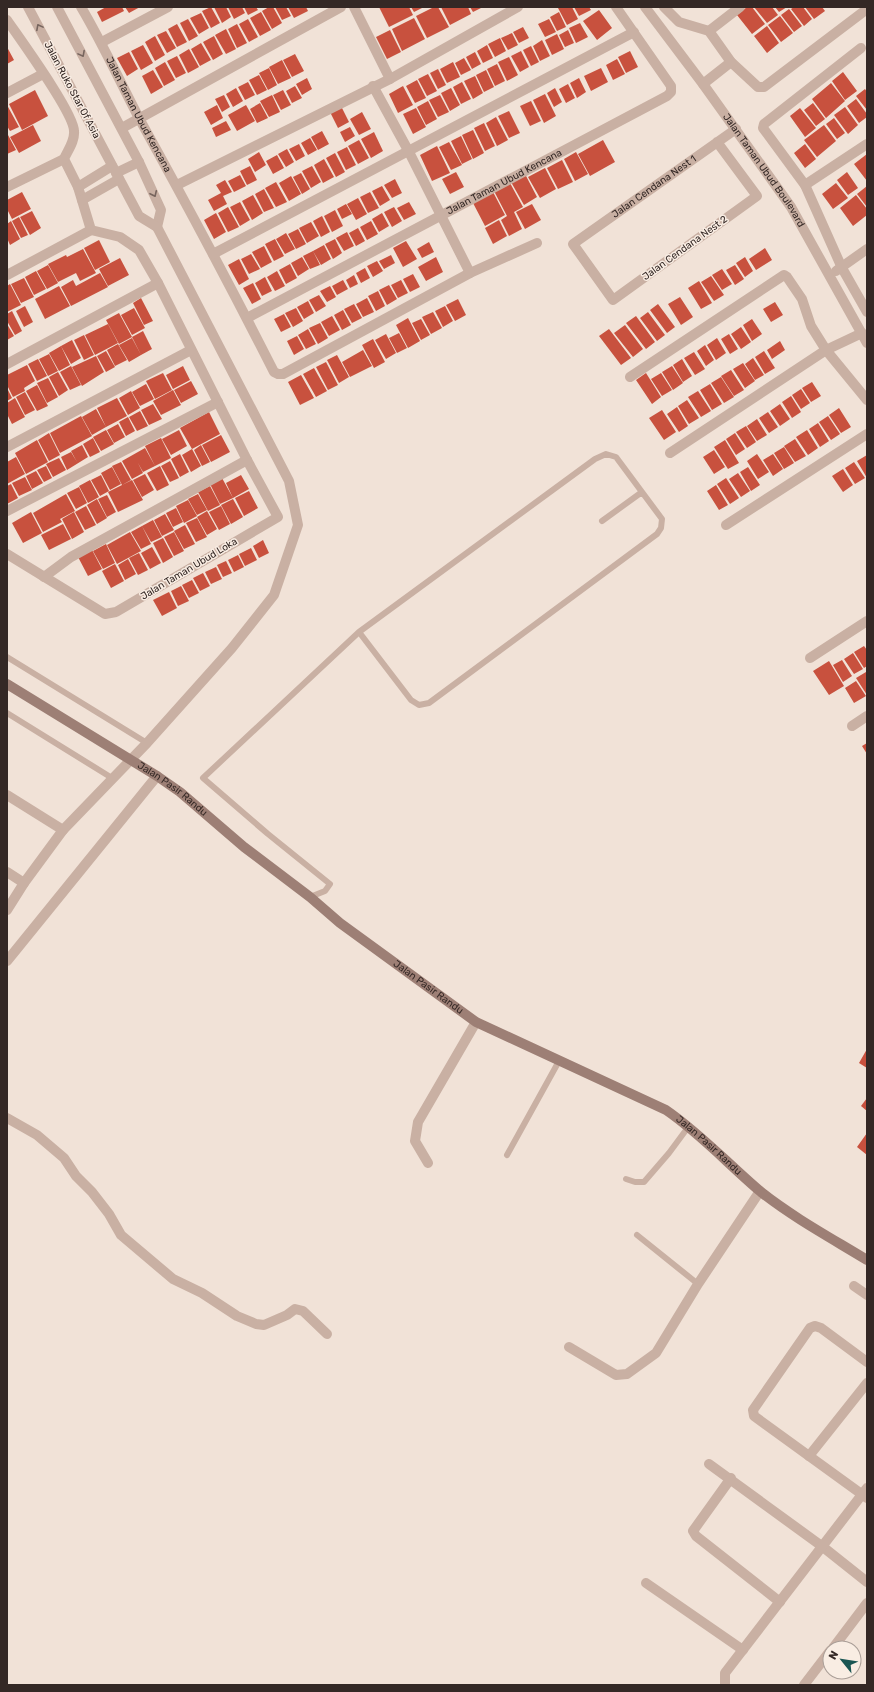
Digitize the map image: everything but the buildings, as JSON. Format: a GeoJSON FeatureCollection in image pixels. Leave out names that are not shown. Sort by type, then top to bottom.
{"type":"FeatureCollection","features":[{"type":"Feature","properties":{"kind":"main road","name":"Jalan Pasir Randu"},"geometry":{"type":"LineString","coordinates":[[7,684],[157,776],[180,792],[244,847],[310,897],[340,923],[476,1022],[559,1061],[601,1078],[666,1110],[689,1126],[760,1191],[801,1221],[867,1260]]}},
{"type":"Feature","properties":{"kind":"street","name":"Jalan Ruko Star Of Asia"},"geometry":{"type":"LineString","coordinates":[[28,7],[139,216],[156,227]]}},
{"type":"Feature","properties":{"kind":"street"},"geometry":{"type":"LineString","coordinates":[[7,910],[24,883],[63,830],[147,743],[232,648],[274,595],[298,525],[289,481],[156,227],[161,210],[122,128],[57,7]]}},
{"type":"Feature","properties":{"kind":"street","name":"Jalan Taman Ubud Kencana"},"geometry":{"type":"LineString","coordinates":[[81,7],[102,42],[139,118],[177,185],[274,372],[283,374],[470,273],[537,243]]}},
{"type":"Feature","properties":{"kind":"street"},"geometry":{"type":"LineString","coordinates":[[102,42],[168,7]]}},
{"type":"Feature","properties":{"kind":"street"},"geometry":{"type":"LineString","coordinates":[[122,128],[330,10],[341,7]]}},
{"type":"Feature","properties":{"kind":"street"},"geometry":{"type":"LineString","coordinates":[[354,7],[390,79]]}},
{"type":"Feature","properties":{"kind":"street"},"geometry":{"type":"LineString","coordinates":[[177,185],[373,86],[390,79],[518,7]]}},
{"type":"Feature","properties":{"kind":"street","name":"Jalan Taman Ubud Kencana"},"geometry":{"type":"LineString","coordinates":[[247,318],[667,96],[671,92],[671,86],[616,7]]}},
{"type":"Feature","properties":{"kind":"street","name":"Jalan Taman Ubud Boulevard"},"geometry":{"type":"LineString","coordinates":[[645,7],[736,129],[791,207],[867,343]]}},
{"type":"Feature","properties":{"kind":"street"},"geometry":{"type":"LineString","coordinates":[[664,7],[679,22],[709,31],[731,62],[758,88],[764,87],[867,9]]}},
{"type":"Feature","properties":{"kind":"street"},"geometry":{"type":"LineString","coordinates":[[709,31],[740,7]]}},
{"type":"Feature","properties":{"kind":"street"},"geometry":{"type":"LineString","coordinates":[[7,20],[44,74],[73,123],[74,139],[64,159],[7,187]]}},
{"type":"Feature","properties":{"kind":"street"},"geometry":{"type":"LineString","coordinates":[[213,254],[634,32]]}},
{"type":"Feature","properties":{"kind":"street"},"geometry":{"type":"LineString","coordinates":[[861,48],[764,124],[764,131],[805,185],[842,268],[867,312]]}},
{"type":"Feature","properties":{"kind":"street"},"geometry":{"type":"LineString","coordinates":[[703,84],[731,62]]}},
{"type":"Feature","properties":{"kind":"street"},"geometry":{"type":"LineString","coordinates":[[7,93],[44,74]]}},
{"type":"Feature","properties":{"kind":"street"},"geometry":{"type":"LineString","coordinates":[[373,86],[470,273]]}},
{"type":"Feature","properties":{"kind":"street","name":"Jalan Cendana Nest 1"},"geometry":{"type":"LineString","coordinates":[[613,300],[574,244],[736,129]]}},
{"type":"Feature","properties":{"kind":"street","name":"Jalan Cendana Nest 2"},"geometry":{"type":"LineString","coordinates":[[613,300],[757,196],[717,142]]}},
{"type":"Feature","properties":{"kind":"street"},"geometry":{"type":"LineString","coordinates":[[805,185],[867,144]]}},
{"type":"Feature","properties":{"kind":"street"},"geometry":{"type":"LineString","coordinates":[[7,275],[91,230],[78,187],[64,159]]}},
{"type":"Feature","properties":{"kind":"street"},"geometry":{"type":"LineString","coordinates":[[78,187],[116,173],[139,162]]}},
{"type":"Feature","properties":{"kind":"street"},"geometry":{"type":"LineString","coordinates":[[82,200],[116,173]]}},
{"type":"Feature","properties":{"kind":"street","name":"Jalan Taman Ubud Loka"},"geometry":{"type":"LineString","coordinates":[[7,554],[105,614],[116,612],[278,517],[247,460],[158,283],[139,250],[120,237],[91,230]]}},
{"type":"Feature","properties":{"kind":"street"},"geometry":{"type":"LineString","coordinates":[[829,276],[867,249]]}},
{"type":"Feature","properties":{"kind":"street"},"geometry":{"type":"LineString","coordinates":[[630,377],[784,276],[787,277],[802,299],[810,326],[826,350],[863,393],[867,400]]}},
{"type":"Feature","properties":{"kind":"street"},"geometry":{"type":"LineString","coordinates":[[7,364],[158,283]]}},
{"type":"Feature","properties":{"kind":"street"},"geometry":{"type":"LineString","coordinates":[[670,453],[826,350],[862,333]]}},
{"type":"Feature","properties":{"kind":"street"},"geometry":{"type":"LineString","coordinates":[[7,447],[191,350]]}},
{"type":"Feature","properties":{"kind":"street"},"geometry":{"type":"LineString","coordinates":[[7,511],[218,402]]}},
{"type":"Feature","properties":{"kind":"street"},"geometry":{"type":"LineString","coordinates":[[726,525],[867,434]]}},
{"type":"Feature","properties":{"kind":"street"},"geometry":{"type":"LineString","coordinates":[[44,577],[71,557],[247,460]]}},
{"type":"Feature","properties":{"kind":"street"},"geometry":{"type":"LineString","coordinates":[[810,658],[867,621]]}},
{"type":"Feature","properties":{"kind":"street"},"geometry":{"type":"LineString","coordinates":[[852,726],[867,716]]}},
{"type":"Feature","properties":{"kind":"street"},"geometry":{"type":"LineString","coordinates":[[7,961],[157,776]]}},
{"type":"Feature","properties":{"kind":"street"},"geometry":{"type":"LineString","coordinates":[[7,795],[63,830]]}},
{"type":"Feature","properties":{"kind":"street"},"geometry":{"type":"LineString","coordinates":[[7,872],[24,883]]}},
{"type":"Feature","properties":{"kind":"street"},"geometry":{"type":"LineString","coordinates":[[428,1163],[415,1141],[418,1122],[476,1022]]}},
{"type":"Feature","properties":{"kind":"street"},"geometry":{"type":"LineString","coordinates":[[7,1118],[37,1135],[64,1158],[76,1176],[92,1192],[109,1214],[121,1235],[173,1279],[202,1293],[237,1316],[256,1324],[264,1325],[287,1315],[295,1309],[303,1311],[327,1334]]}},
{"type":"Feature","properties":{"kind":"street"},"geometry":{"type":"LineString","coordinates":[[569,1347],[616,1375],[627,1374],[656,1353],[698,1284],[760,1191]]}},
{"type":"Feature","properties":{"kind":"street"},"geometry":{"type":"LineString","coordinates":[[854,1286],[867,1295]]}},
{"type":"Feature","properties":{"kind":"street"},"geometry":{"type":"LineString","coordinates":[[725,1685],[725,1673],[865,1494],[754,1416],[752,1410],[810,1328],[815,1326],[821,1328],[867,1362]]}},
{"type":"Feature","properties":{"kind":"street"},"geometry":{"type":"LineString","coordinates":[[809,1456],[867,1383]]}},
{"type":"Feature","properties":{"kind":"street"},"geometry":{"type":"LineString","coordinates":[[709,1464],[731,1478],[867,1582]]}},
{"type":"Feature","properties":{"kind":"street"},"geometry":{"type":"LineString","coordinates":[[731,1478],[693,1532],[696,1536],[780,1602]]}},
{"type":"Feature","properties":{"kind":"street"},"geometry":{"type":"LineString","coordinates":[[646,1584],[743,1650]]}},
{"type":"Feature","properties":{"kind":"street"},"geometry":{"type":"LineString","coordinates":[[839,1640],[867,1604]]}},
{"type":"Feature","properties":{"kind":"street"},"geometry":{"type":"LineString","coordinates":[[804,1685],[822,1661]]}},
{"type":"Feature","properties":{"kind":"lane"},"geometry":{"type":"LineString","coordinates":[[310,897],[325,891],[330,884],[268,834],[203,778],[360,632],[595,459],[606,454],[616,457],[662,519],[661,528],[657,534],[429,703],[419,705],[411,700],[360,632]]}},
{"type":"Feature","properties":{"kind":"lane"},"geometry":{"type":"LineString","coordinates":[[602,521],[642,492]]}},
{"type":"Feature","properties":{"kind":"lane"},"geometry":{"type":"LineString","coordinates":[[7,657],[147,743]]}},
{"type":"Feature","properties":{"kind":"lane"},"geometry":{"type":"LineString","coordinates":[[7,713],[112,778]]}},
{"type":"Feature","properties":{"kind":"lane"},"geometry":{"type":"LineString","coordinates":[[507,1155],[559,1061]]}},
{"type":"Feature","properties":{"kind":"lane"},"geometry":{"type":"LineString","coordinates":[[626,1178],[635,1182],[644,1182],[669,1153],[689,1126]]}},
{"type":"Feature","properties":{"kind":"lane"},"geometry":{"type":"LineString","coordinates":[[637,1234],[698,1284]]}}]}
